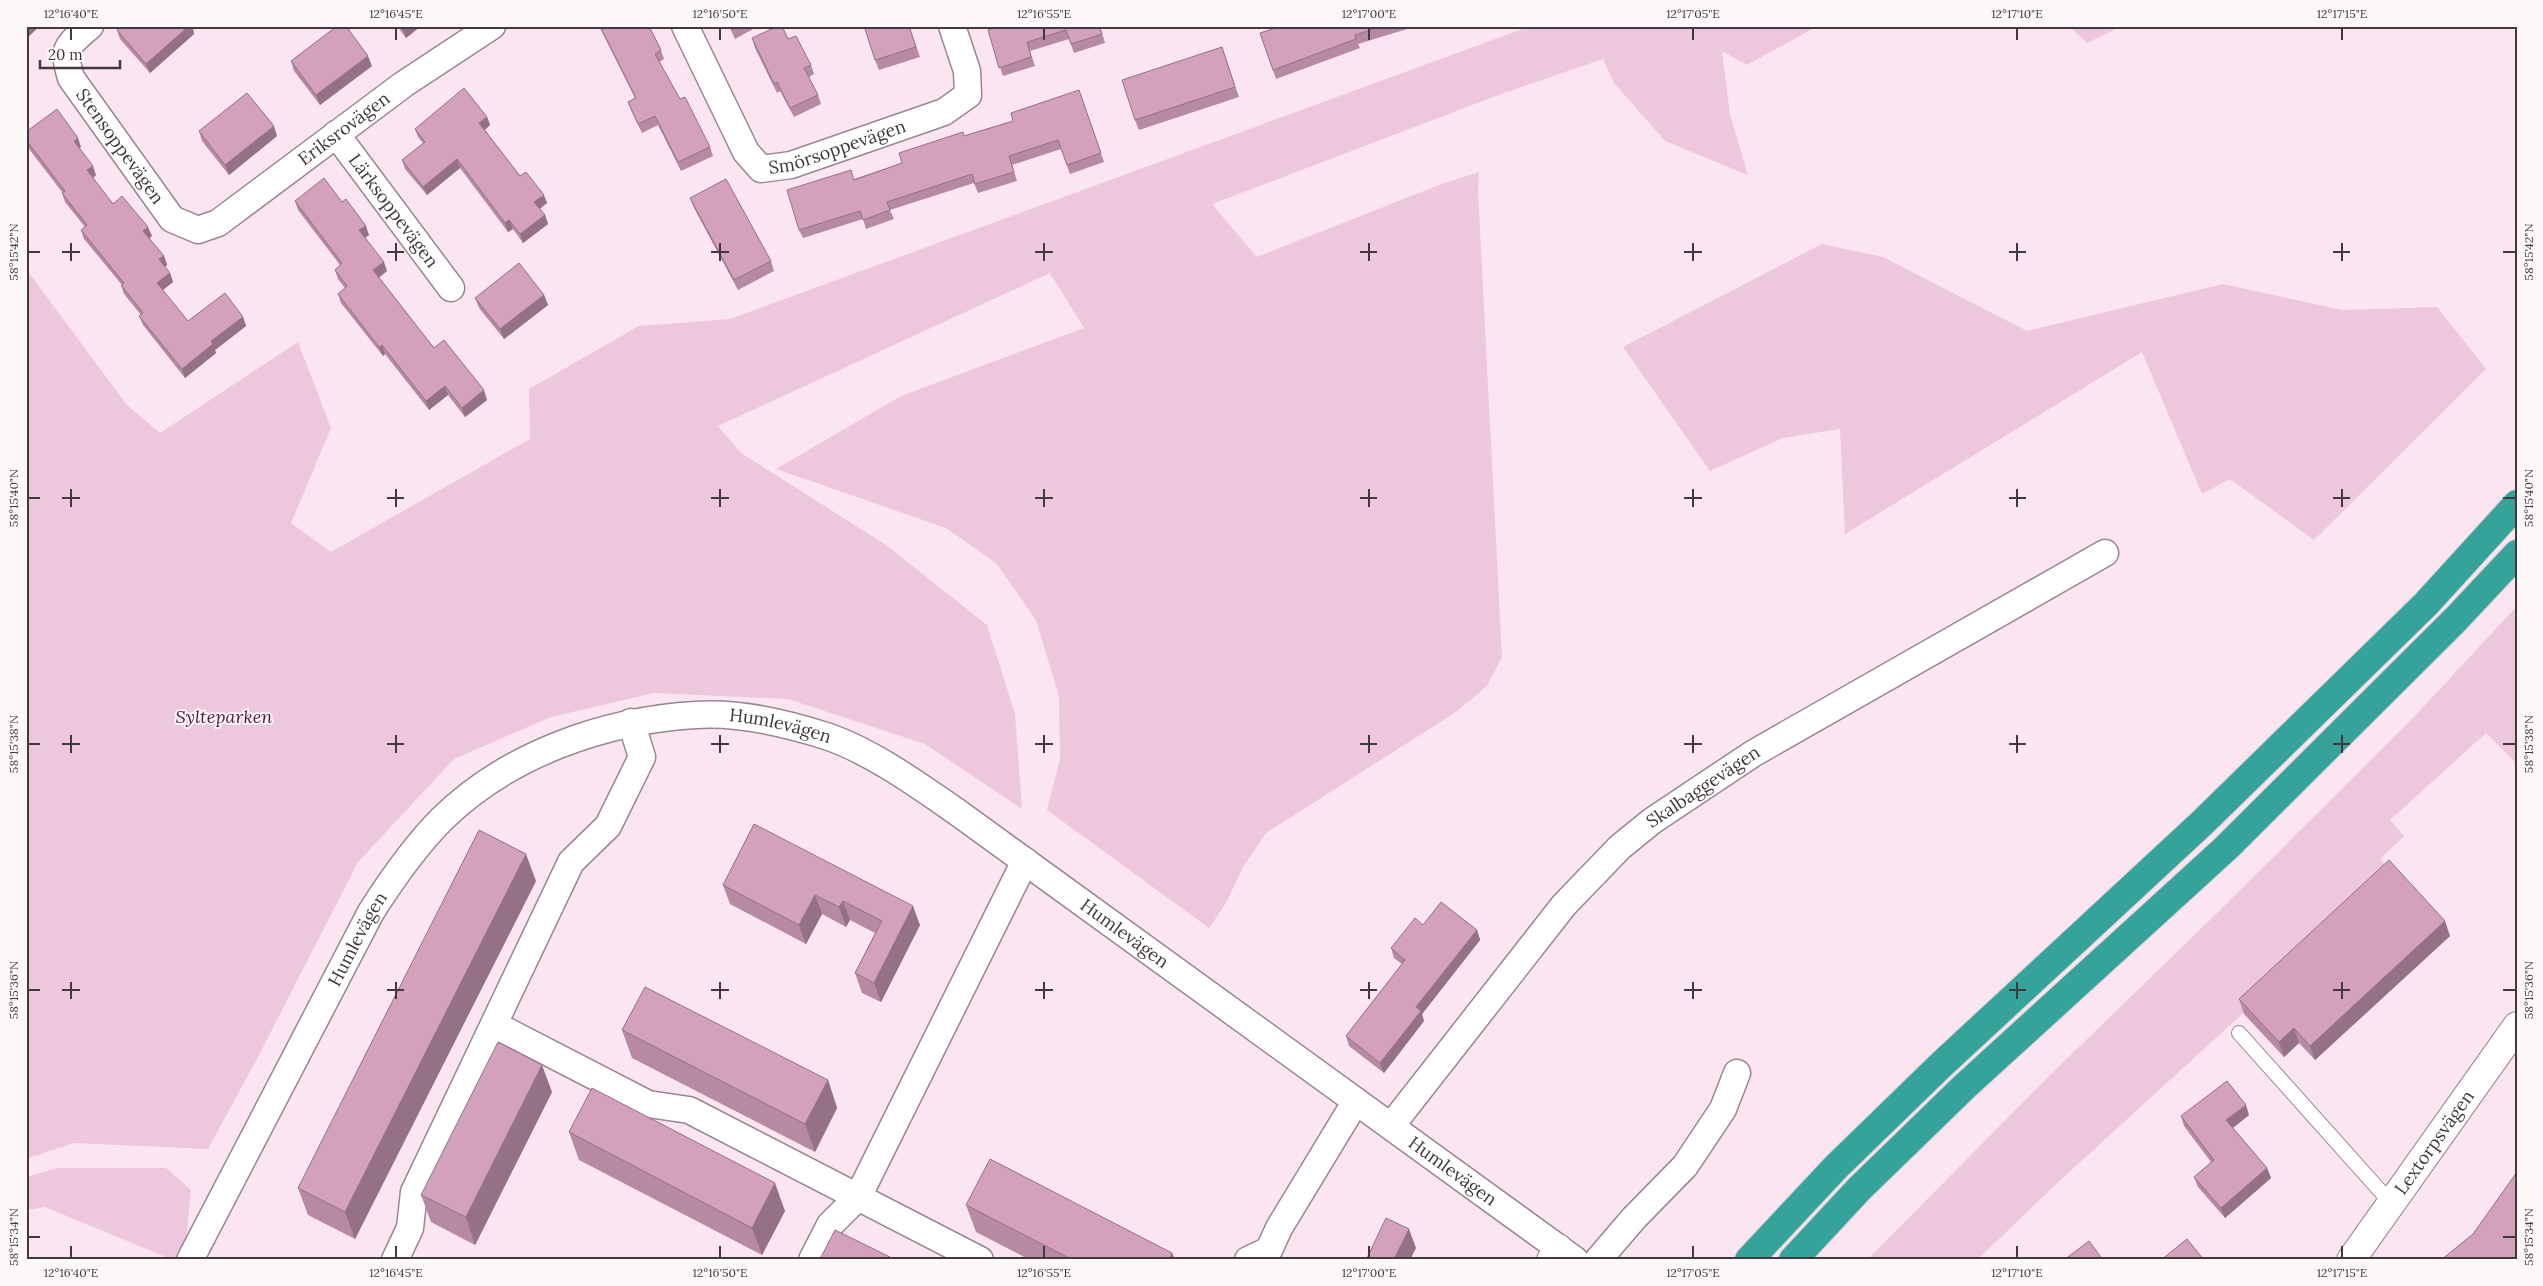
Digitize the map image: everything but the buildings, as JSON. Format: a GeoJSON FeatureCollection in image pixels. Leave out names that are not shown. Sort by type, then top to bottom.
{"type":"FeatureCollection","features":[{"type":"Feature","properties":{"kind":"highway"},"geometry":{"type":"LineString","coordinates":[[1749,1260],[1836,1167],[1941,1065],[2202,823],[2426,604],[2517,504]]}},
{"type":"Feature","properties":{"kind":"highway"},"geometry":{"type":"LineString","coordinates":[[1794,1260],[1859,1189],[1964,1087],[2226,848],[2456,619],[2517,554]]}},
{"type":"Feature","properties":{"kind":"street","name":"Stensoppevägen"},"geometry":{"type":"LineString","coordinates":[[90,26],[68,45],[65,58],[70,78],[172,219],[198,230]]}},
{"type":"Feature","properties":{"kind":"street","name":"Eriksrovägen"},"geometry":{"type":"LineString","coordinates":[[198,230],[218,223],[404,84],[492,26]]}},
{"type":"Feature","properties":{"kind":"street","name":"Smörsoppevägen"},"geometry":{"type":"LineString","coordinates":[[685,26],[746,152],[761,169],[791,165],[944,112],[968,95],[967,71],[952,26]]}},
{"type":"Feature","properties":{"kind":"street","name":"Lärksoppevägen"},"geometry":{"type":"LineString","coordinates":[[336,134],[451,288]]}},
{"type":"Feature","properties":{"kind":"street","name":"Skalbaggevägen"},"geometry":{"type":"LineString","coordinates":[[1391,1126],[1564,905],[1620,847],[1652,821],[1754,753],[2105,553]]}},
{"type":"Feature","properties":{"kind":"street","name":"Humlevägen"},"geometry":{"type":"LineString","coordinates":[[190,1260],[371,912],[399,868],[443,818],[494,777],[558,746],[630,722],[698,714],[766,719],[828,737],[895,769],[1026,861],[1391,1126],[1562,1256]]}},
{"type":"Feature","properties":{"kind":"street"},"geometry":{"type":"LineString","coordinates":[[395,1260],[410,1228],[414,1192],[572,862],[608,826],[642,757],[630,722]]}},
{"type":"Feature","properties":{"kind":"street"},"geometry":{"type":"LineString","coordinates":[[812,1260],[830,1225],[858,1197],[1026,861]]}},
{"type":"Feature","properties":{"kind":"street"},"geometry":{"type":"LineString","coordinates":[[495,1025],[648,1104],[689,1110],[980,1260]]}},
{"type":"Feature","properties":{"kind":"street","name":"Lextorpsvägen"},"geometry":{"type":"LineString","coordinates":[[2351,1260],[2517,1026]]}},
{"type":"Feature","properties":{"kind":"street"},"geometry":{"type":"LineString","coordinates":[[1598,1260],[1634,1218],[1685,1166],[1723,1109],[1736,1073]]}},
{"type":"Feature","properties":{"kind":"street"},"geometry":{"type":"LineString","coordinates":[[1248,1260],[1268,1250],[1279,1228],[1356,1101]]}},
{"type":"Feature","properties":{"kind":"lane"},"geometry":{"type":"LineString","coordinates":[[2239,1033],[2391,1204]]}},
{"type":"Feature","properties":{"kind":"green space","name":"Sylteparken"},"geometry":{"type":"Polygon","coordinates":[[[1531,26],[1818,26],[1747,65],[1722,51],[1730,115],[1748,175],[1665,141],[1614,83],[1603,59],[1501,94],[1212,204],[1257,257],[1439,185],[1479,172],[1478,191],[1502,657],[1487,686],[1456,712],[1266,833],[1243,867],[1226,903],[1209,928],[1047,810],[1060,759],[1059,696],[1036,620],[996,563],[946,528],[776,469],[901,396],[1084,328],[1050,273],[718,426],[741,453],[886,545],[987,625],[1015,714],[1022,809],[925,744],[788,699],[654,693],[551,717],[454,759],[358,862],[259,1055],[208,1149],[74,1143],[26,1159],[26,269],[127,405],[160,433],[298,342],[331,428],[291,523],[331,552],[530,439],[529,389],[639,326],[730,319],[1531,26]]]}},
{"type":"Feature","properties":{"kind":"green space"},"geometry":{"type":"Polygon","coordinates":[[[2069,26],[2122,26],[2087,43],[2069,26]]]}},
{"type":"Feature","properties":{"kind":"green space"},"geometry":{"type":"Polygon","coordinates":[[[1822,244],[1883,257],[2027,331],[2223,284],[2342,310],[2437,307],[2486,369],[2314,540],[2230,479],[2202,494],[2142,352],[1845,534],[1840,429],[1783,438],[1710,471],[1623,347],[1822,244]]]}},
{"type":"Feature","properties":{"kind":"green space"},"geometry":{"type":"Polygon","coordinates":[[[2517,606],[2517,764],[2486,733],[2390,820],[2404,836],[2380,859],[2394,875],[2053,1187],[1977,1260],[1867,1260],[2050,1075],[2213,917],[2413,718],[2517,606]]]}},
{"type":"Feature","properties":{"kind":"green space"},"geometry":{"type":"Polygon","coordinates":[[[57,1168],[166,1168],[191,1190],[186,1238],[173,1260],[45,1207],[26,1210],[26,1177],[57,1168]]]}}]}
